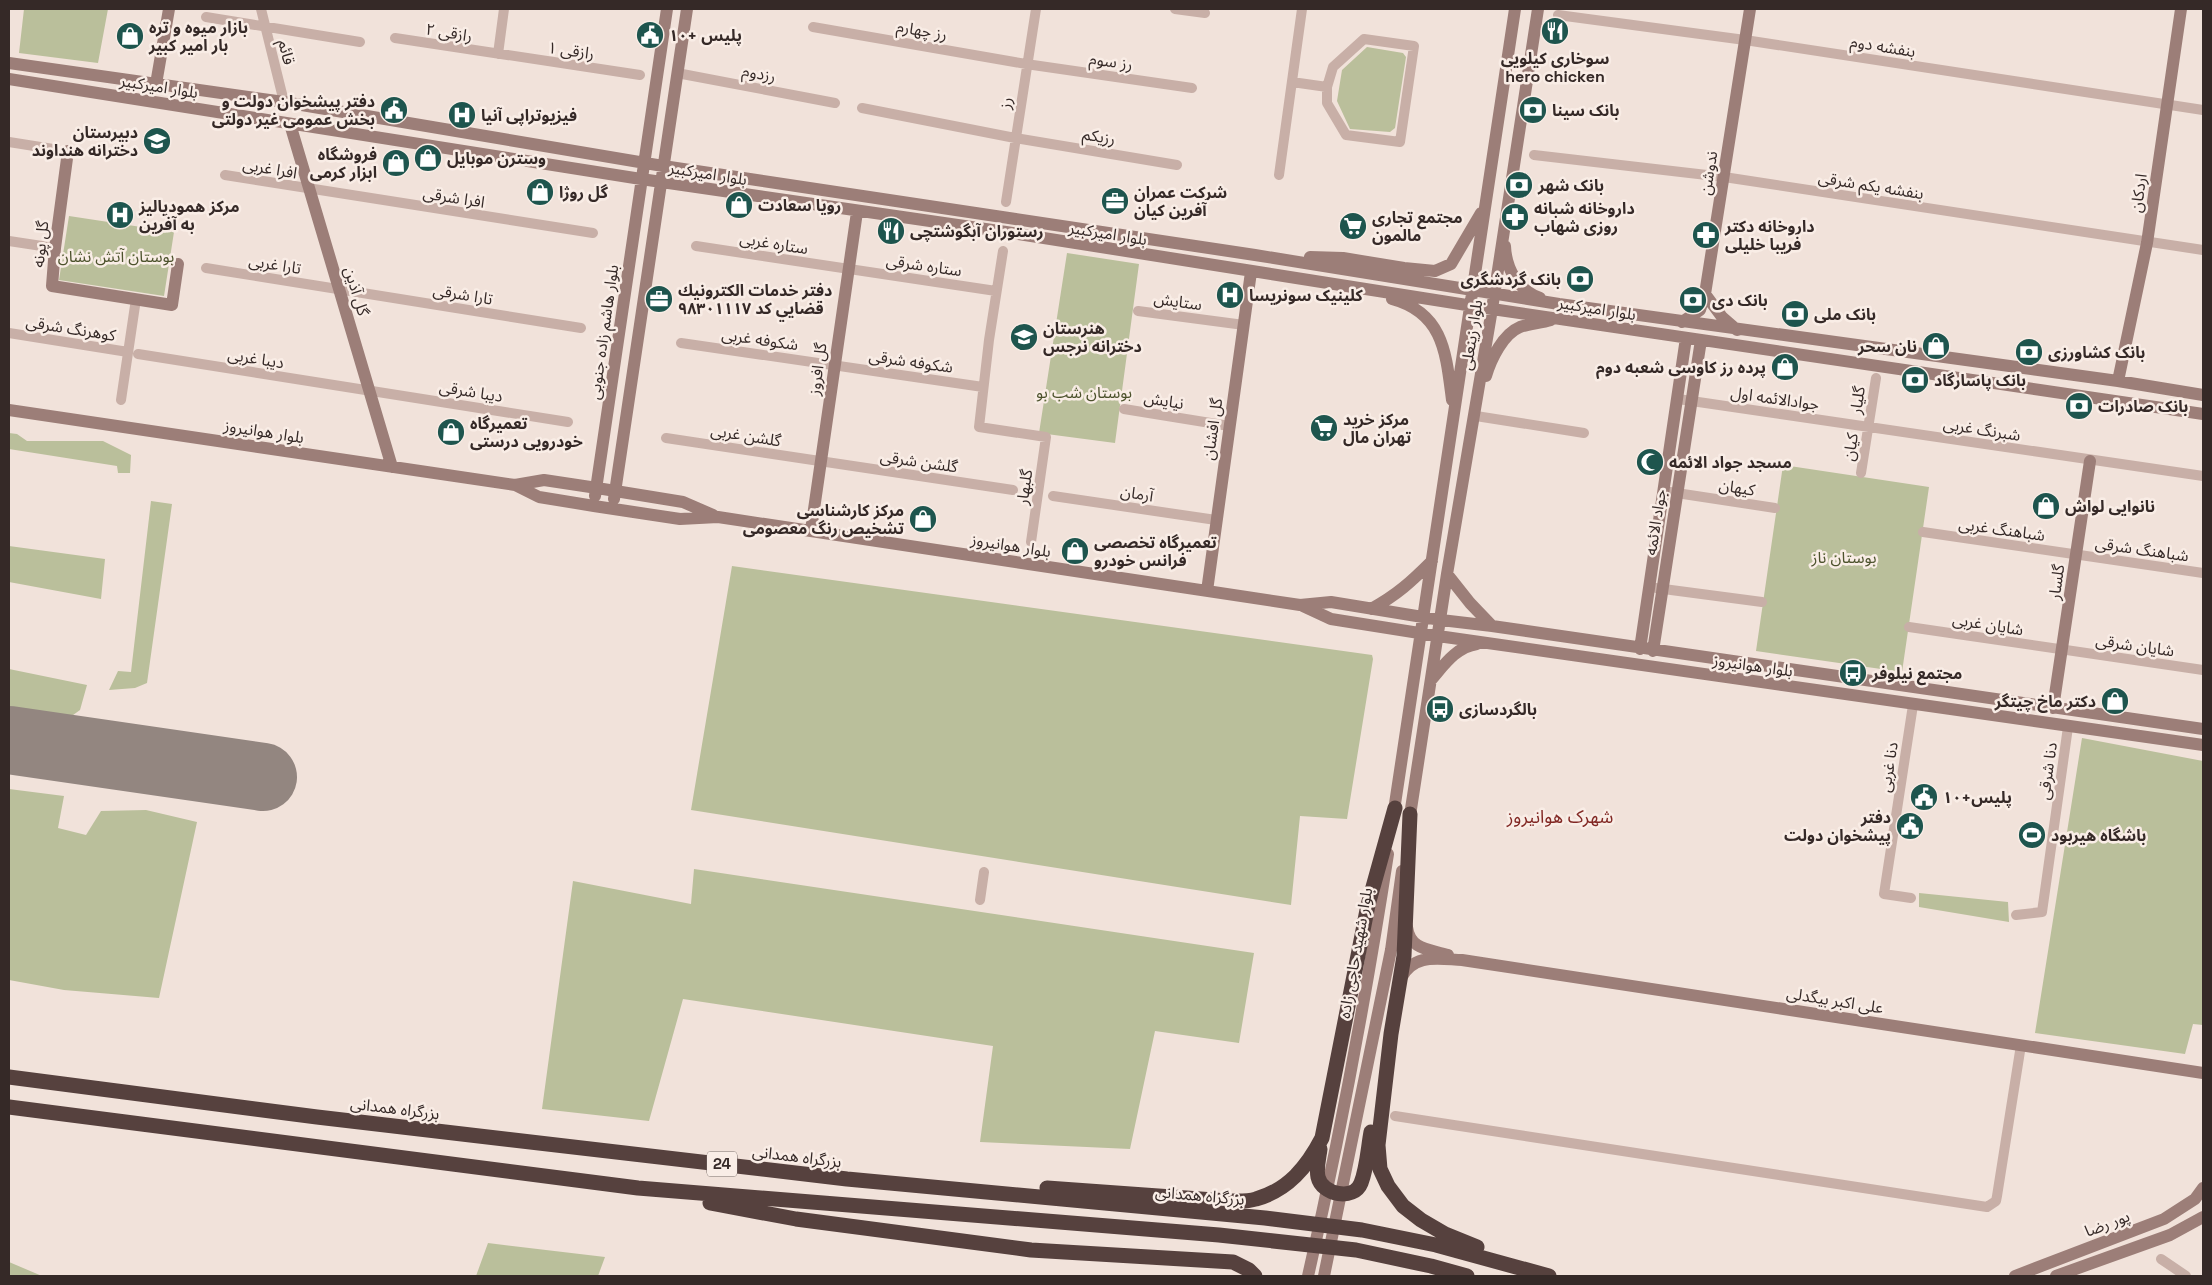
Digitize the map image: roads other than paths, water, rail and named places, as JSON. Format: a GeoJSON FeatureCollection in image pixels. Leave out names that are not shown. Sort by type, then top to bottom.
{"type":"FeatureCollection","features":[{"type":"Feature","properties":{"kind":"highway"},"geometry":{"type":"LineString","coordinates":[[1395,808],[1368,905],[1317,1166],[1320,1184],[1336,1193],[1345,1194],[1354,1191],[1361,1184],[1391,1034],[1404,956],[1410,814]]}},
{"type":"Feature","properties":{"kind":"highway"},"geometry":{"type":"LineString","coordinates":[[1391,1034],[1378,1145],[1380,1169],[1388,1186],[1403,1206],[1437,1229],[1543,1274]]}},
{"type":"Feature","properties":{"kind":"highway","name":"بزرگراه همدانی"},"geometry":{"type":"LineString","coordinates":[[9,1077],[317,1117],[847,1179],[1265,1218],[1362,1230],[1436,1245],[1543,1274]]}},
{"type":"Feature","properties":{"kind":"highway","name":"24"},"geometry":{"type":"LineString","coordinates":[[9,1107],[638,1188],[1229,1236],[1356,1250],[1431,1266],[1467,1276]]}},
{"type":"Feature","properties":{"kind":"highway"},"geometry":{"type":"LineString","coordinates":[[847,1179],[998,1184],[1194,1200],[1255,1200],[1280,1188],[1297,1176],[1310,1160],[1322,1138]]}},
{"type":"Feature","properties":{"kind":"highway"},"geometry":{"type":"LineString","coordinates":[[638,1188],[796,1219],[1032,1250],[1233,1262],[1249,1270],[1255,1276]]}},
{"type":"Feature","properties":{"kind":"main road"},"geometry":{"type":"LineString","coordinates":[[156,84],[169,9]]}},
{"type":"Feature","properties":{"kind":"main road","name":"بلوار هاشم زاده جنوبی"},"geometry":{"type":"LineString","coordinates":[[594,506],[667,9]]}},
{"type":"Feature","properties":{"kind":"main road"},"geometry":{"type":"LineString","coordinates":[[612,508],[687,9]]}},
{"type":"Feature","properties":{"kind":"main road"},"geometry":{"type":"LineString","coordinates":[[1508,9],[1513,24]]}},
{"type":"Feature","properties":{"kind":"main road","name":"بلوار زینعلی"},"geometry":{"type":"LineString","coordinates":[[1421,633],[1515,9]]}},
{"type":"Feature","properties":{"kind":"main road","name":"بلوار زینعلی"},"geometry":{"type":"LineString","coordinates":[[1438,636],[1492,309],[1506,207],[1538,9]]}},
{"type":"Feature","properties":{"kind":"main road","name":"ندوشن"},"geometry":{"type":"LineString","coordinates":[[1706,294],[1750,9]]}},
{"type":"Feature","properties":{"kind":"main road","name":"اردکان"},"geometry":{"type":"LineString","coordinates":[[2118,381],[2147,242],[2181,9]]}},
{"type":"Feature","properties":{"kind":"main road","name":"بلوار امیرکبیر"},"geometry":{"type":"LineString","coordinates":[[9,63],[284,102],[644,163],[1255,255],[1559,304],[2203,394]]}},
{"type":"Feature","properties":{"kind":"main road","name":"بلوار امیرکبیر"},"geometry":{"type":"LineString","coordinates":[[9,79],[661,182],[857,212],[1006,232],[1492,309],[2203,414]]}},
{"type":"Feature","properties":{"kind":"main road","name":"گل آذین"},"geometry":{"type":"LineString","coordinates":[[290,124],[392,467]]}},
{"type":"Feature","properties":{"kind":"main road","name":"گل پونه"},"geometry":{"type":"LineString","coordinates":[[68,152],[55,248],[52,286],[172,305],[178,264]]}},
{"type":"Feature","properties":{"kind":"main road"},"geometry":{"type":"LineString","coordinates":[[1255,255],[1343,258],[1435,271],[1451,264],[1458,255],[1486,202]]}},
{"type":"Feature","properties":{"kind":"main road"},"geometry":{"type":"LineString","coordinates":[[1506,207],[1505,249],[1509,269],[1519,285],[1534,296],[1559,304]]}},
{"type":"Feature","properties":{"kind":"main road","name":"گل افروز"},"geometry":{"type":"LineString","coordinates":[[811,530],[857,212]]}},
{"type":"Feature","properties":{"kind":"main road","name":"گل افشان"},"geometry":{"type":"LineString","coordinates":[[1207,591],[1252,272]]}},
{"type":"Feature","properties":{"kind":"main road"},"geometry":{"type":"LineString","coordinates":[[1351,287],[1403,302],[1424,315],[1439,332],[1446,358],[1454,415]]}},
{"type":"Feature","properties":{"kind":"main road"},"geometry":{"type":"LineString","coordinates":[[1682,322],[1700,310],[1706,294]]}},
{"type":"Feature","properties":{"kind":"main road"},"geometry":{"type":"LineString","coordinates":[[1706,294],[1722,317],[1737,330]]}},
{"type":"Feature","properties":{"kind":"main road"},"geometry":{"type":"LineString","coordinates":[[1474,421],[1489,367],[1502,341],[1518,328],[1558,319]]}},
{"type":"Feature","properties":{"kind":"main road","name":"جواد الائمه"},"geometry":{"type":"LineString","coordinates":[[1647,649],[1670,492],[1678,399],[1686,338]]}},
{"type":"Feature","properties":{"kind":"main road","name":"جواد الائمه"},"geometry":{"type":"LineString","coordinates":[[1670,492],[1691,401],[1701,340]]}},
{"type":"Feature","properties":{"kind":"main road","name":"بلوار هوانیروز"},"geometry":{"type":"LineString","coordinates":[[9,410],[515,485],[544,480],[683,502],[718,517]]}},
{"type":"Feature","properties":{"kind":"main road","name":"گلسار"},"geometry":{"type":"LineString","coordinates":[[2053,708],[2090,461]]}},
{"type":"Feature","properties":{"kind":"main road","name":"بلوار هوانیروز"},"geometry":{"type":"LineString","coordinates":[[515,485],[539,497],[680,519],[718,517],[1300,605],[1331,602],[1424,618],[1492,626],[2203,729]]}},
{"type":"Feature","properties":{"kind":"main road"},"geometry":{"type":"LineString","coordinates":[[1371,609],[1393,597],[1412,582],[1432,560]]}},
{"type":"Feature","properties":{"kind":"main road"},"geometry":{"type":"LineString","coordinates":[[1447,574],[1470,603],[1492,626]]}},
{"type":"Feature","properties":{"kind":"main road","name":"بلوار هوانیروز"},"geometry":{"type":"LineString","coordinates":[[1300,605],[1331,619],[1438,636],[2203,745]]}},
{"type":"Feature","properties":{"kind":"main road","name":"بلوار شهید حاجی زاده"},"geometry":{"type":"LineString","coordinates":[[1308,1276],[1332,1168],[1378,921],[1421,633]]}},
{"type":"Feature","properties":{"kind":"main road","name":"بلوار شهید حاجی زاده"},"geometry":{"type":"LineString","coordinates":[[1324,1276],[1391,950],[1438,636]]}},
{"type":"Feature","properties":{"kind":"main road"},"geometry":{"type":"LineString","coordinates":[[1430,682],[1448,660],[1465,646],[1485,642]]}},
{"type":"Feature","properties":{"kind":"main road","name":"علی اکبر بیگدلی"},"geometry":{"type":"LineString","coordinates":[[1406,917],[1410,940],[1416,945],[1462,960]]}},
{"type":"Feature","properties":{"kind":"main road","name":"علی اکبر بیگدلی"},"geometry":{"type":"LineString","coordinates":[[1400,980],[1406,969],[1414,962],[1425,959],[1462,960],[2202,1073]]}},
{"type":"Feature","properties":{"kind":"main road","name":"پور رضا"},"geometry":{"type":"LineString","coordinates":[[2015,1276],[2164,1218],[2194,1199],[2203,1188]]}},
{"type":"Feature","properties":{"kind":"main road","name":"پور رضا"},"geometry":{"type":"LineString","coordinates":[[2056,1276],[2170,1235],[2203,1216]]}},
{"type":"Feature","properties":{"kind":"street","name":"قائم"},"geometry":{"type":"LineString","coordinates":[[261,9],[284,102]]}},
{"type":"Feature","properties":{"kind":"street"},"geometry":{"type":"LineString","coordinates":[[498,54],[504,9]]}},
{"type":"Feature","properties":{"kind":"street","name":"رز"},"geometry":{"type":"LineString","coordinates":[[1006,202],[1036,9]]}},
{"type":"Feature","properties":{"kind":"street"},"geometry":{"type":"LineString","coordinates":[[1175,9],[1204,13]]}},
{"type":"Feature","properties":{"kind":"street"},"geometry":{"type":"LineString","coordinates":[[1279,174],[1302,9]]}},
{"type":"Feature","properties":{"kind":"street","name":"بنفشه دوم"},"geometry":{"type":"LineString","coordinates":[[1558,15],[1745,40],[2203,110]]}},
{"type":"Feature","properties":{"kind":"street"},"geometry":{"type":"LineString","coordinates":[[206,17],[360,42]]}},
{"type":"Feature","properties":{"kind":"street","name":"رز چهارم"},"geometry":{"type":"LineString","coordinates":[[813,27],[1026,64]]}},
{"type":"Feature","properties":{"kind":"street","name":"رازقی ۲"},"geometry":{"type":"LineString","coordinates":[[395,38],[498,54]]}},
{"type":"Feature","properties":{"kind":"street"},"geometry":{"type":"LineString","coordinates":[[1364,39],[1414,46],[1400,142],[1346,135],[1327,103],[1328,87],[1333,67],[1364,39]]}},
{"type":"Feature","properties":{"kind":"street","name":"رازقی ۱"},"geometry":{"type":"LineString","coordinates":[[498,54],[640,76]]}},
{"type":"Feature","properties":{"kind":"street","name":"رز سوم"},"geometry":{"type":"LineString","coordinates":[[1026,64],[1192,88]]}},
{"type":"Feature","properties":{"kind":"street","name":"رزدوم"},"geometry":{"type":"LineString","coordinates":[[677,73],[835,103]]}},
{"type":"Feature","properties":{"kind":"street"},"geometry":{"type":"LineString","coordinates":[[1292,82],[1328,87]]}},
{"type":"Feature","properties":{"kind":"street"},"geometry":{"type":"LineString","coordinates":[[862,108],[1015,138]]}},
{"type":"Feature","properties":{"kind":"street","name":"رزیکم"},"geometry":{"type":"LineString","coordinates":[[1015,138],[1177,165]]}},
{"type":"Feature","properties":{"kind":"street"},"geometry":{"type":"LineString","coordinates":[[9,142],[53,149]]}},
{"type":"Feature","properties":{"kind":"street","name":"بنفشه یکم شرقی"},"geometry":{"type":"LineString","coordinates":[[1534,155],[1724,177],[2203,250]]}},
{"type":"Feature","properties":{"kind":"street","name":"افرا غربی"},"geometry":{"type":"LineString","coordinates":[[225,175],[310,190]]}},
{"type":"Feature","properties":{"kind":"street","name":"افرا شرقی"},"geometry":{"type":"LineString","coordinates":[[310,190],[593,233]]}},
{"type":"Feature","properties":{"kind":"street"},"geometry":{"type":"LineString","coordinates":[[9,241],[55,248]]}},
{"type":"Feature","properties":{"kind":"street","name":"ستاره غربی"},"geometry":{"type":"LineString","coordinates":[[696,246],[848,270]]}},
{"type":"Feature","properties":{"kind":"street"},"geometry":{"type":"LineString","coordinates":[[983,387],[1003,250]]}},
{"type":"Feature","properties":{"kind":"street","name":"تارا غربی"},"geometry":{"type":"LineString","coordinates":[[206,268],[340,290]]}},
{"type":"Feature","properties":{"kind":"street","name":"ستاره شرقی"},"geometry":{"type":"LineString","coordinates":[[848,270],[996,291]]}},
{"type":"Feature","properties":{"kind":"street","name":"تارا شرقی"},"geometry":{"type":"LineString","coordinates":[[340,290],[582,328]]}},
{"type":"Feature","properties":{"kind":"street"},"geometry":{"type":"LineString","coordinates":[[121,400],[133,353],[136,299]]}},
{"type":"Feature","properties":{"kind":"street","name":"ستایش"},"geometry":{"type":"LineString","coordinates":[[1138,311],[1244,325]]}},
{"type":"Feature","properties":{"kind":"street","name":"کوهرنگ شرقی"},"geometry":{"type":"LineString","coordinates":[[9,333],[133,353]]}},
{"type":"Feature","properties":{"kind":"street","name":"شکوفه غربی"},"geometry":{"type":"LineString","coordinates":[[681,343],[834,365]]}},
{"type":"Feature","properties":{"kind":"street","name":"دیبا غربی"},"geometry":{"type":"LineString","coordinates":[[133,353],[370,391]]}},
{"type":"Feature","properties":{"kind":"street","name":"شکوفه شرقی"},"geometry":{"type":"LineString","coordinates":[[834,365],[983,387]]}},
{"type":"Feature","properties":{"kind":"street","name":"گلیار"},"geometry":{"type":"LineString","coordinates":[[1868,426],[1876,378]]}},
{"type":"Feature","properties":{"kind":"street","name":"گلبهار"},"geometry":{"type":"LineString","coordinates":[[983,387],[978,427],[1046,437],[1031,542]]}},
{"type":"Feature","properties":{"kind":"street","name":"دیبا شرقی"},"geometry":{"type":"LineString","coordinates":[[370,391],[568,422]]}},
{"type":"Feature","properties":{"kind":"street","name":"جوادالائمه اول"},"geometry":{"type":"LineString","coordinates":[[1678,399],[1868,426]]}},
{"type":"Feature","properties":{"kind":"street","name":"نیایش"},"geometry":{"type":"LineString","coordinates":[[1124,409],[1229,426]]}},
{"type":"Feature","properties":{"kind":"street"},"geometry":{"type":"LineString","coordinates":[[1474,421],[1584,433]]}},
{"type":"Feature","properties":{"kind":"street","name":"شبرنگ غربی"},"geometry":{"type":"LineString","coordinates":[[1868,426],[2090,461],[2203,476]]}},
{"type":"Feature","properties":{"kind":"street","name":"کیان"},"geometry":{"type":"LineString","coordinates":[[1861,473],[1868,426]]}},
{"type":"Feature","properties":{"kind":"street","name":"گلشن غربی"},"geometry":{"type":"LineString","coordinates":[[666,438],[820,461]]}},
{"type":"Feature","properties":{"kind":"street","name":"گلشن شرقی"},"geometry":{"type":"LineString","coordinates":[[820,461],[1013,490]]}},
{"type":"Feature","properties":{"kind":"street","name":"کیهان"},"geometry":{"type":"LineString","coordinates":[[1670,492],[1775,508]]}},
{"type":"Feature","properties":{"kind":"street","name":"آرمان"},"geometry":{"type":"LineString","coordinates":[[1053,496],[1216,520]]}},
{"type":"Feature","properties":{"kind":"street","name":"شباهنگ غربی"},"geometry":{"type":"LineString","coordinates":[[1923,532],[2076,555]]}},
{"type":"Feature","properties":{"kind":"street","name":"شباهنگ شرقی"},"geometry":{"type":"LineString","coordinates":[[2076,555],[2203,573]]}},
{"type":"Feature","properties":{"kind":"street"},"geometry":{"type":"LineString","coordinates":[[1656,587],[1762,602]]}},
{"type":"Feature","properties":{"kind":"street","name":"شایان غربی"},"geometry":{"type":"LineString","coordinates":[[1909,627],[2062,650]]}},
{"type":"Feature","properties":{"kind":"street","name":"شایان شرقی"},"geometry":{"type":"LineString","coordinates":[[2062,650],[2203,670]]}},
{"type":"Feature","properties":{"kind":"street","name":"دنا غربی"},"geometry":{"type":"LineString","coordinates":[[1911,898],[1884,894],[1913,705]]}},
{"type":"Feature","properties":{"kind":"street","name":"دنا شرقی"},"geometry":{"type":"LineString","coordinates":[[2016,916],[2042,912],[2068,727]]}},
{"type":"Feature","properties":{"kind":"street"},"geometry":{"type":"LineString","coordinates":[[980,900],[984,872]]}},
{"type":"Feature","properties":{"kind":"street"},"geometry":{"type":"LineString","coordinates":[[1394,1116],[1987,1207],[1996,1201],[2021,1045]]}},
{"type":"Feature","properties":{"kind":"street"},"geometry":{"type":"LineString","coordinates":[[2161,1259],[2186,1276]]}},
{"type":"Feature","properties":{"kind":"place","name":"سوخاری کیلویی hero chicken"},"geometry":{"type":"Point","coordinates":[1555,31]}},
{"type":"Feature","properties":{"kind":"place","name":"پلیس +۱۰"},"geometry":{"type":"Point","coordinates":[650,35]}},
{"type":"Feature","properties":{"kind":"place","name":"بازار میوه و تره بار امیر کبیر"},"geometry":{"type":"Point","coordinates":[130,36]}},
{"type":"Feature","properties":{"kind":"place","name":"دفتر پیشخوان دولت و بخش عمومی غیر دولتی"},"geometry":{"type":"Point","coordinates":[394,110]}},
{"type":"Feature","properties":{"kind":"place","name":"بانک سینا"},"geometry":{"type":"Point","coordinates":[1533,110]}},
{"type":"Feature","properties":{"kind":"place","name":"فیزیوتراپی آنیا"},"geometry":{"type":"Point","coordinates":[462,115]}},
{"type":"Feature","properties":{"kind":"place","name":"دبیرستان دخترانه هنداوند"},"geometry":{"type":"Point","coordinates":[157,141]}},
{"type":"Feature","properties":{"kind":"place","name":"وسترن موبایل"},"geometry":{"type":"Point","coordinates":[428,158]}},
{"type":"Feature","properties":{"kind":"place","name":"فروشگاه ابزار کرمی"},"geometry":{"type":"Point","coordinates":[396,163]}},
{"type":"Feature","properties":{"kind":"place","name":"بانک شهر"},"geometry":{"type":"Point","coordinates":[1519,185]}},
{"type":"Feature","properties":{"kind":"place","name":"گل روژا"},"geometry":{"type":"Point","coordinates":[540,192]}},
{"type":"Feature","properties":{"kind":"place","name":"شرکت عمران آفرین کیان"},"geometry":{"type":"Point","coordinates":[1115,201]}},
{"type":"Feature","properties":{"kind":"place","name":"رویا سعادت"},"geometry":{"type":"Point","coordinates":[739,205]}},
{"type":"Feature","properties":{"kind":"place","name":"مرکز همودیالیز به آفرین"},"geometry":{"type":"Point","coordinates":[120,215]}},
{"type":"Feature","properties":{"kind":"place","name":"داروخانه شبانه روزی شهاب"},"geometry":{"type":"Point","coordinates":[1515,217]}},
{"type":"Feature","properties":{"kind":"place","name":"مجتمع تجاری مالمون"},"geometry":{"type":"Point","coordinates":[1353,226]}},
{"type":"Feature","properties":{"kind":"place","name":"رستوران آبگوشتچی"},"geometry":{"type":"Point","coordinates":[891,231]}},
{"type":"Feature","properties":{"kind":"place","name":"داروخانه دکتر فریبا خلیلی"},"geometry":{"type":"Point","coordinates":[1706,235]}},
{"type":"Feature","properties":{"kind":"place","name":"بانک گردشگری"},"geometry":{"type":"Point","coordinates":[1580,279]}},
{"type":"Feature","properties":{"kind":"place","name":"کلینیک سونریسا"},"geometry":{"type":"Point","coordinates":[1230,295]}},
{"type":"Feature","properties":{"kind":"place","name":"دفتر خدمات الكترونيك قضايي كد ٩٨٣٠١١١٧"},"geometry":{"type":"Point","coordinates":[659,299]}},
{"type":"Feature","properties":{"kind":"place","name":"بانک دی"},"geometry":{"type":"Point","coordinates":[1693,300]}},
{"type":"Feature","properties":{"kind":"place","name":"بانک ملی"},"geometry":{"type":"Point","coordinates":[1795,314]}},
{"type":"Feature","properties":{"kind":"place","name":"هنرستان دخترانه نرجس"},"geometry":{"type":"Point","coordinates":[1024,337]}},
{"type":"Feature","properties":{"kind":"place","name":"نان سحر"},"geometry":{"type":"Point","coordinates":[1936,346]}},
{"type":"Feature","properties":{"kind":"place","name":"بانک کشاورزی"},"geometry":{"type":"Point","coordinates":[2029,352]}},
{"type":"Feature","properties":{"kind":"place","name":"پرده رز کاوسی شعبه دوم"},"geometry":{"type":"Point","coordinates":[1785,367]}},
{"type":"Feature","properties":{"kind":"place","name":"بانک پاسارگاد"},"geometry":{"type":"Point","coordinates":[1915,380]}},
{"type":"Feature","properties":{"kind":"place","name":"بانک صادرات"},"geometry":{"type":"Point","coordinates":[2079,406]}},
{"type":"Feature","properties":{"kind":"place","name":"مرکز خرید تهران مال"},"geometry":{"type":"Point","coordinates":[1324,428]}},
{"type":"Feature","properties":{"kind":"place","name":"تعمیرگاه خودرویی درستی"},"geometry":{"type":"Point","coordinates":[451,432]}},
{"type":"Feature","properties":{"kind":"place","name":"مسجد جواد الائمه"},"geometry":{"type":"Point","coordinates":[1650,462]}},
{"type":"Feature","properties":{"kind":"place","name":"نانوایی لواش"},"geometry":{"type":"Point","coordinates":[2046,506]}},
{"type":"Feature","properties":{"kind":"place","name":"مرکز کارشناسی تشخیص رنگ معصومی"},"geometry":{"type":"Point","coordinates":[923,519]}},
{"type":"Feature","properties":{"kind":"place","name":"تعمیرگاه تخصصی فرانس خودرو"},"geometry":{"type":"Point","coordinates":[1075,551]}},
{"type":"Feature","properties":{"kind":"place","name":"مجتمع نیلوفر"},"geometry":{"type":"Point","coordinates":[1853,673]}},
{"type":"Feature","properties":{"kind":"place","name":"دکتر ماخ چیتگر"},"geometry":{"type":"Point","coordinates":[2115,701]}},
{"type":"Feature","properties":{"kind":"place","name":"بالگردسازی"},"geometry":{"type":"Point","coordinates":[1440,709]}},
{"type":"Feature","properties":{"kind":"place","name":"پلیس+۱۰"},"geometry":{"type":"Point","coordinates":[1924,797]}},
{"type":"Feature","properties":{"kind":"place","name":"دفتر پیشخوان دولت"},"geometry":{"type":"Point","coordinates":[1910,826]}},
{"type":"Feature","properties":{"kind":"place","name":"باشگاه هیربود"},"geometry":{"type":"Point","coordinates":[2032,835]}},
{"type":"Feature","properties":{"kind":"district","name":"شهرک هوانیروز"},"geometry":{"type":"Point","coordinates":[1560,817]}},
{"type":"Feature","properties":{"kind":"park label","name":"بوستان آتش نشان"},"geometry":{"type":"Point","coordinates":[116,256]}},
{"type":"Feature","properties":{"kind":"park label","name":"بوستان شب بو"},"geometry":{"type":"Point","coordinates":[1084,392]}},
{"type":"Feature","properties":{"kind":"park label","name":"بوستان ناز"},"geometry":{"type":"Point","coordinates":[1844,557]}}]}
